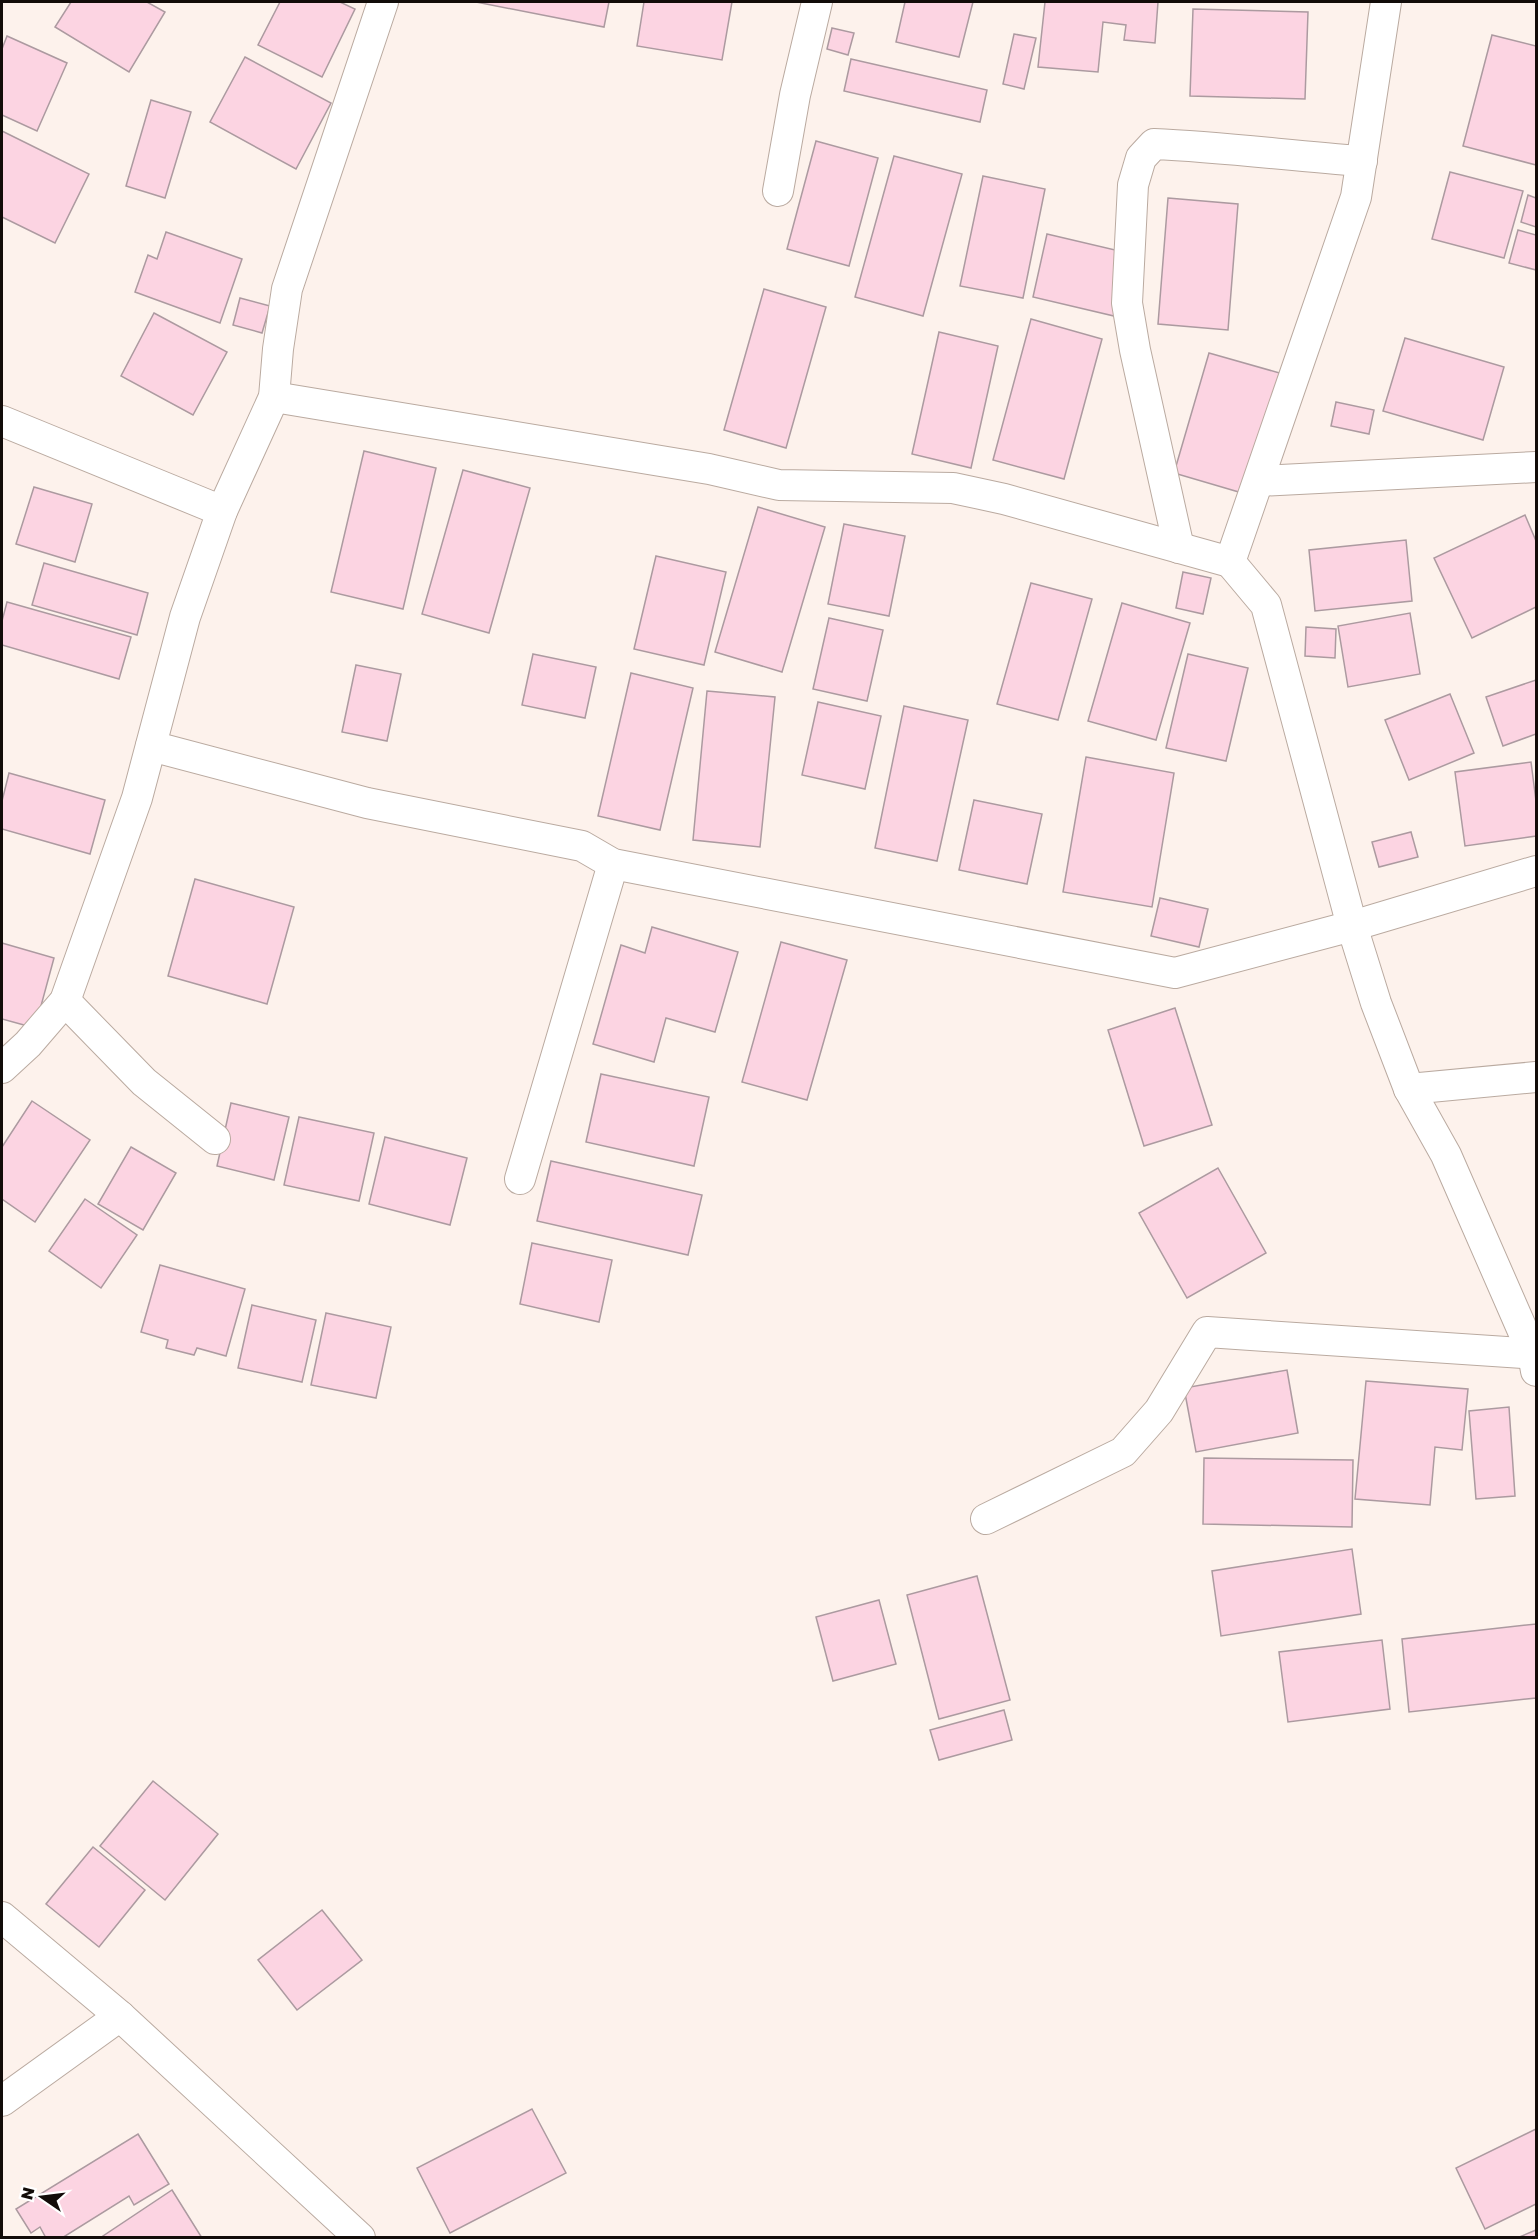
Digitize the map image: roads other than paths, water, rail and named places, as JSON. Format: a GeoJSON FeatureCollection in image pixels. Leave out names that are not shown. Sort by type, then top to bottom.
{"type":"FeatureCollection","features":[{"type":"Feature","properties":{"kind":"street"},"geometry":{"type":"LineString","coordinates":[[2,1068],[28,1044],[65,1001],[137,798],[185,617],[222,511],[274,397],[287,289],[383,2]]}},
{"type":"Feature","properties":{"kind":"street"},"geometry":{"type":"LineString","coordinates":[[778,191],[795,94],[817,2]]}},
{"type":"Feature","properties":{"kind":"street"},"geometry":{"type":"LineString","coordinates":[[1230,562],[1356,197],[1386,2]]}},
{"type":"Feature","properties":{"kind":"street"},"geometry":{"type":"LineString","coordinates":[[1179,548],[1166,479],[1135,350],[1127,303],[1132,185],[1141,158],[1154,144],[1203,146],[1362,161]]}},
{"type":"Feature","properties":{"kind":"street"},"geometry":{"type":"LineString","coordinates":[[274,397],[709,469],[779,485],[953,488],[1004,499],[1230,562],[1266,605],[1352,926],[1376,1003],[1409,1089],[1446,1155],[1535,1360],[1207,1332],[1159,1411],[1123,1452],[986,1519]]}},
{"type":"Feature","properties":{"kind":"street"},"geometry":{"type":"LineString","coordinates":[[2,421],[222,511]]}},
{"type":"Feature","properties":{"kind":"street"},"geometry":{"type":"LineString","coordinates":[[1259,481],[1536,467]]}},
{"type":"Feature","properties":{"kind":"street"},"geometry":{"type":"LineString","coordinates":[[151,746],[367,803],[582,846],[613,864],[1175,973],[1352,926],[1536,871]]}},
{"type":"Feature","properties":{"kind":"street"},"geometry":{"type":"LineString","coordinates":[[520,1179],[613,864]]}},
{"type":"Feature","properties":{"kind":"street"},"geometry":{"type":"LineString","coordinates":[[65,1001],[144,1082],[215,1139]]}},
{"type":"Feature","properties":{"kind":"street"},"geometry":{"type":"LineString","coordinates":[[1409,1089],[1536,1077]]}},
{"type":"Feature","properties":{"kind":"street"},"geometry":{"type":"LineString","coordinates":[[2,1917],[120,2016],[360,2238]]}},
{"type":"Feature","properties":{"kind":"street"},"geometry":{"type":"LineString","coordinates":[[2,2100],[120,2016]]}}]}
